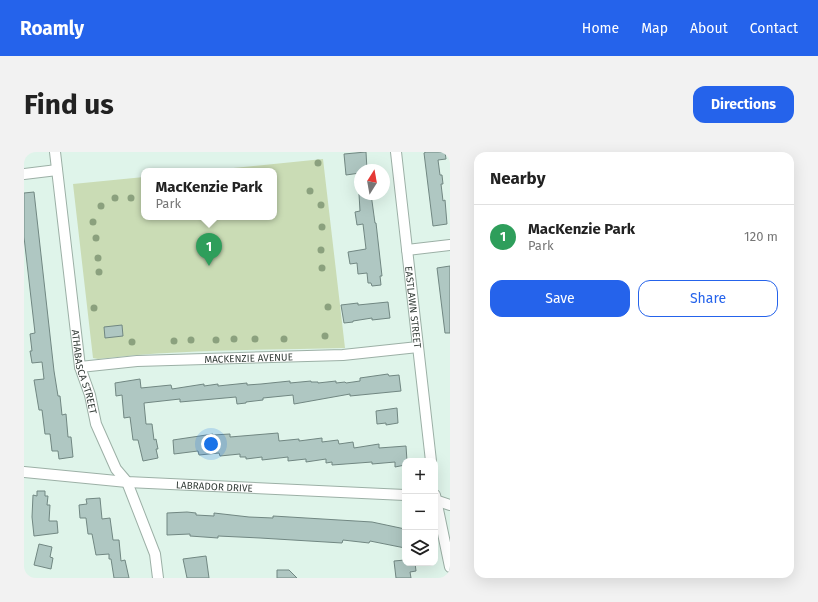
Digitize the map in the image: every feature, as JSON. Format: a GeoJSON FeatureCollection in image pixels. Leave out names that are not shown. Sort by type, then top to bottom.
{"type":"FeatureCollection","features":[{"type":"Feature","properties":{"kind":"street","name":"ATHABASCA STREET"},"geometry":{"type":"LineString","coordinates":[[55,152],[80,367],[90,395],[96,424],[116,469],[128,482],[155,554],[158,578]]}},
{"type":"Feature","properties":{"kind":"street","name":"EASTLAWN STREET"},"geometry":{"type":"LineString","coordinates":[[396,152],[431,458]]}},
{"type":"Feature","properties":{"kind":"street"},"geometry":{"type":"LineString","coordinates":[[24,174],[57,170]]}},
{"type":"Feature","properties":{"kind":"street"},"geometry":{"type":"LineString","coordinates":[[407,250],[450,245]]}},
{"type":"Feature","properties":{"kind":"street","name":"MACKENZIE AVENUE"},"geometry":{"type":"LineString","coordinates":[[80,367],[137,361],[343,355],[418,347]]}},
{"type":"Feature","properties":{"kind":"street","name":"LABRADOR DRIVE"},"geometry":{"type":"LineString","coordinates":[[24,472],[128,482],[402,495]]}},
{"type":"Feature","properties":{"kind":"street"},"geometry":{"type":"LineString","coordinates":[[438,500],[450,505]]}},
{"type":"Feature","properties":{"kind":"street"},"geometry":{"type":"LineString","coordinates":[[438,513],[450,567]]}},
{"type":"Feature","properties":{"kind":"green space"},"geometry":{"type":"Polygon","coordinates":[[[323,159],[345,348],[160,353],[98,359],[93,358],[73,184],[141,177],[141,220],[277,220],[277,168],[233,168],[323,159]]]}},
{"type":"Feature","properties":{"kind":"building"},"geometry":{"type":"Polygon","coordinates":[[[366,152],[367,164],[354,164],[354,174],[346,175],[344,154],[366,152]]]}},
{"type":"Feature","properties":{"kind":"building"},"geometry":{"type":"Polygon","coordinates":[[[445,152],[446,159],[438,160],[440,175],[442,175],[443,184],[441,184],[443,201],[445,200],[447,224],[433,226],[424,153],[445,152]]]}},
{"type":"Feature","properties":{"kind":"building"},"geometry":{"type":"Polygon","coordinates":[[[34,192],[54,371],[58,396],[60,396],[62,415],[66,414],[68,437],[71,437],[73,457],[59,459],[58,451],[52,451],[50,434],[45,434],[42,410],[39,410],[34,380],[44,379],[42,362],[32,363],[30,351],[32,351],[30,334],[35,333],[24,237],[24,193],[34,192]]]}},
{"type":"Feature","properties":{"kind":"building"},"geometry":{"type":"Polygon","coordinates":[[[359,200],[372,200],[382,276],[380,276],[381,285],[372,286],[371,283],[368,283],[367,273],[358,274],[357,263],[350,264],[348,252],[366,249],[363,224],[357,225],[355,212],[360,211],[359,200]]]}},
{"type":"Feature","properties":{"kind":"building"},"geometry":{"type":"Polygon","coordinates":[[[450,266],[450,333],[445,333],[437,268],[450,266]]]}},
{"type":"Feature","properties":{"kind":"building"},"geometry":{"type":"Polygon","coordinates":[[[388,302],[390,318],[372,320],[372,318],[344,323],[341,305],[388,302]]]}},
{"type":"Feature","properties":{"kind":"building"},"geometry":{"type":"Polygon","coordinates":[[[122,325],[123,336],[105,338],[104,327],[122,325]]]}},
{"type":"Feature","properties":{"kind":"building"},"geometry":{"type":"Polygon","coordinates":[[[388,374],[389,376],[399,375],[401,391],[350,396],[350,394],[294,404],[293,395],[263,398],[263,400],[237,404],[236,397],[180,402],[180,399],[144,403],[146,424],[152,424],[154,440],[156,439],[158,449],[156,449],[158,458],[143,461],[138,440],[133,440],[130,417],[124,418],[122,395],[116,396],[115,383],[140,379],[141,388],[171,385],[172,389],[204,384],[204,386],[218,384],[218,386],[247,383],[247,385],[290,381],[290,383],[311,381],[318,383],[336,381],[336,383],[346,383],[360,381],[360,378],[388,374]]]}},
{"type":"Feature","properties":{"kind":"building"},"geometry":{"type":"Polygon","coordinates":[[[397,408],[398,423],[386,425],[386,423],[377,424],[376,411],[397,408]]]}},
{"type":"Feature","properties":{"kind":"building"},"geometry":{"type":"Polygon","coordinates":[[[278,433],[279,441],[299,439],[299,441],[322,438],[322,442],[338,440],[339,444],[353,442],[354,448],[379,444],[379,448],[406,446],[407,458],[402,458],[402,466],[395,467],[395,462],[332,465],[332,462],[326,463],[326,459],[306,462],[306,459],[288,461],[288,457],[262,460],[262,457],[246,459],[246,457],[240,457],[240,454],[220,456],[219,453],[199,455],[198,451],[174,454],[173,440],[213,434],[230,434],[230,437],[278,433]]]}},
{"type":"Feature","properties":{"kind":"building"},"geometry":{"type":"Polygon","coordinates":[[[37,491],[45,491],[45,496],[48,496],[47,505],[50,505],[49,521],[57,521],[58,533],[34,536],[32,517],[33,495],[37,496],[37,491]]]}},
{"type":"Feature","properties":{"kind":"building"},"geometry":{"type":"Polygon","coordinates":[[[100,498],[102,519],[110,518],[113,540],[119,540],[121,561],[125,560],[129,578],[114,578],[109,554],[96,555],[92,534],[88,534],[86,518],[80,518],[79,505],[87,504],[86,499],[100,498]]]}},
{"type":"Feature","properties":{"kind":"building"},"geometry":{"type":"Polygon","coordinates":[[[187,512],[196,513],[196,515],[214,516],[214,513],[249,517],[273,518],[273,516],[372,522],[402,528],[402,547],[370,541],[369,543],[343,540],[342,543],[218,536],[218,538],[190,536],[190,534],[167,535],[167,513],[187,512]]]}},
{"type":"Feature","properties":{"kind":"building"},"geometry":{"type":"Polygon","coordinates":[[[39,544],[52,547],[50,557],[53,558],[51,569],[34,565],[39,544]]]}},
{"type":"Feature","properties":{"kind":"building"},"geometry":{"type":"Polygon","coordinates":[[[206,556],[209,578],[187,578],[183,559],[206,556]]]}},
{"type":"Feature","properties":{"kind":"building"},"geometry":{"type":"Polygon","coordinates":[[[402,560],[402,566],[415,566],[416,571],[410,572],[411,578],[396,578],[394,561],[402,560]]]}},
{"type":"Feature","properties":{"kind":"building"},"geometry":{"type":"Polygon","coordinates":[[[277,570],[289,570],[297,578],[277,578],[277,570]]]}},
{"type":"Feature","properties":{"kind":"place","name":"MacKenzie Park"},"geometry":{"type":"Point","coordinates":[209,266]}}]}
